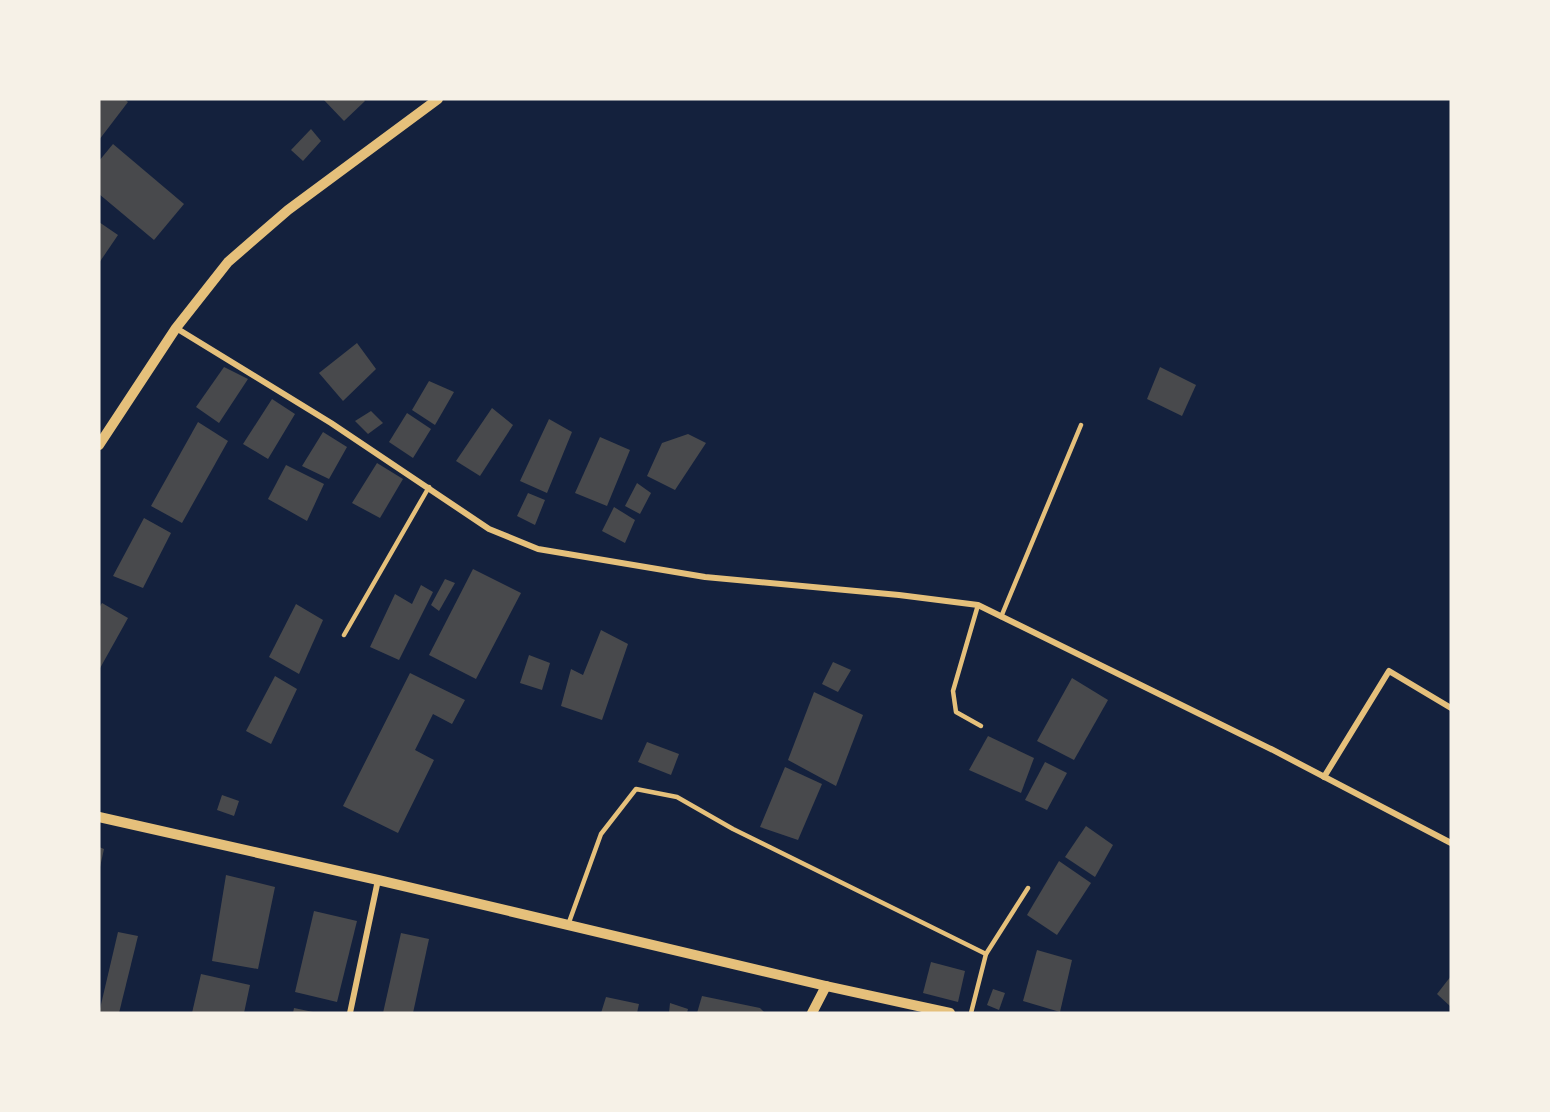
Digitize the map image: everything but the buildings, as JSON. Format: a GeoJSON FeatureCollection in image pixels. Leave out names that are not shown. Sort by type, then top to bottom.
{"type":"FeatureCollection","features":[{"type":"Feature","properties":{"kind":"street"},"geometry":{"type":"LineString","coordinates":[[100,441],[176,328],[228,262],[288,210],[438,99]]}},
{"type":"Feature","properties":{"kind":"street"},"geometry":{"type":"LineString","coordinates":[[176,328],[331,423],[489,529],[538,549],[705,577],[899,595],[978,605],[1271,749],[1451,843]]}},
{"type":"Feature","properties":{"kind":"street"},"geometry":{"type":"LineString","coordinates":[[1323,777],[1389,671],[1451,708]]}},
{"type":"Feature","properties":{"kind":"street"},"geometry":{"type":"LineString","coordinates":[[99,817],[950,1013]]}},
{"type":"Feature","properties":{"kind":"street"},"geometry":{"type":"LineString","coordinates":[[350,1013],[378,880]]}},
{"type":"Feature","properties":{"kind":"street"},"geometry":{"type":"LineString","coordinates":[[812,1013],[826,986]]}},
{"type":"Feature","properties":{"kind":"lane"},"geometry":{"type":"LineString","coordinates":[[1001,617],[1081,425]]}},
{"type":"Feature","properties":{"kind":"lane"},"geometry":{"type":"LineString","coordinates":[[344,635],[429,487]]}},
{"type":"Feature","properties":{"kind":"lane"},"geometry":{"type":"LineString","coordinates":[[978,605],[953,691],[956,712],[981,726]]}},
{"type":"Feature","properties":{"kind":"lane"},"geometry":{"type":"LineString","coordinates":[[568,925],[601,834],[636,789],[677,797],[733,829],[986,954]]}},
{"type":"Feature","properties":{"kind":"lane"},"geometry":{"type":"LineString","coordinates":[[971,1013],[986,954],[1028,888]]}}]}
